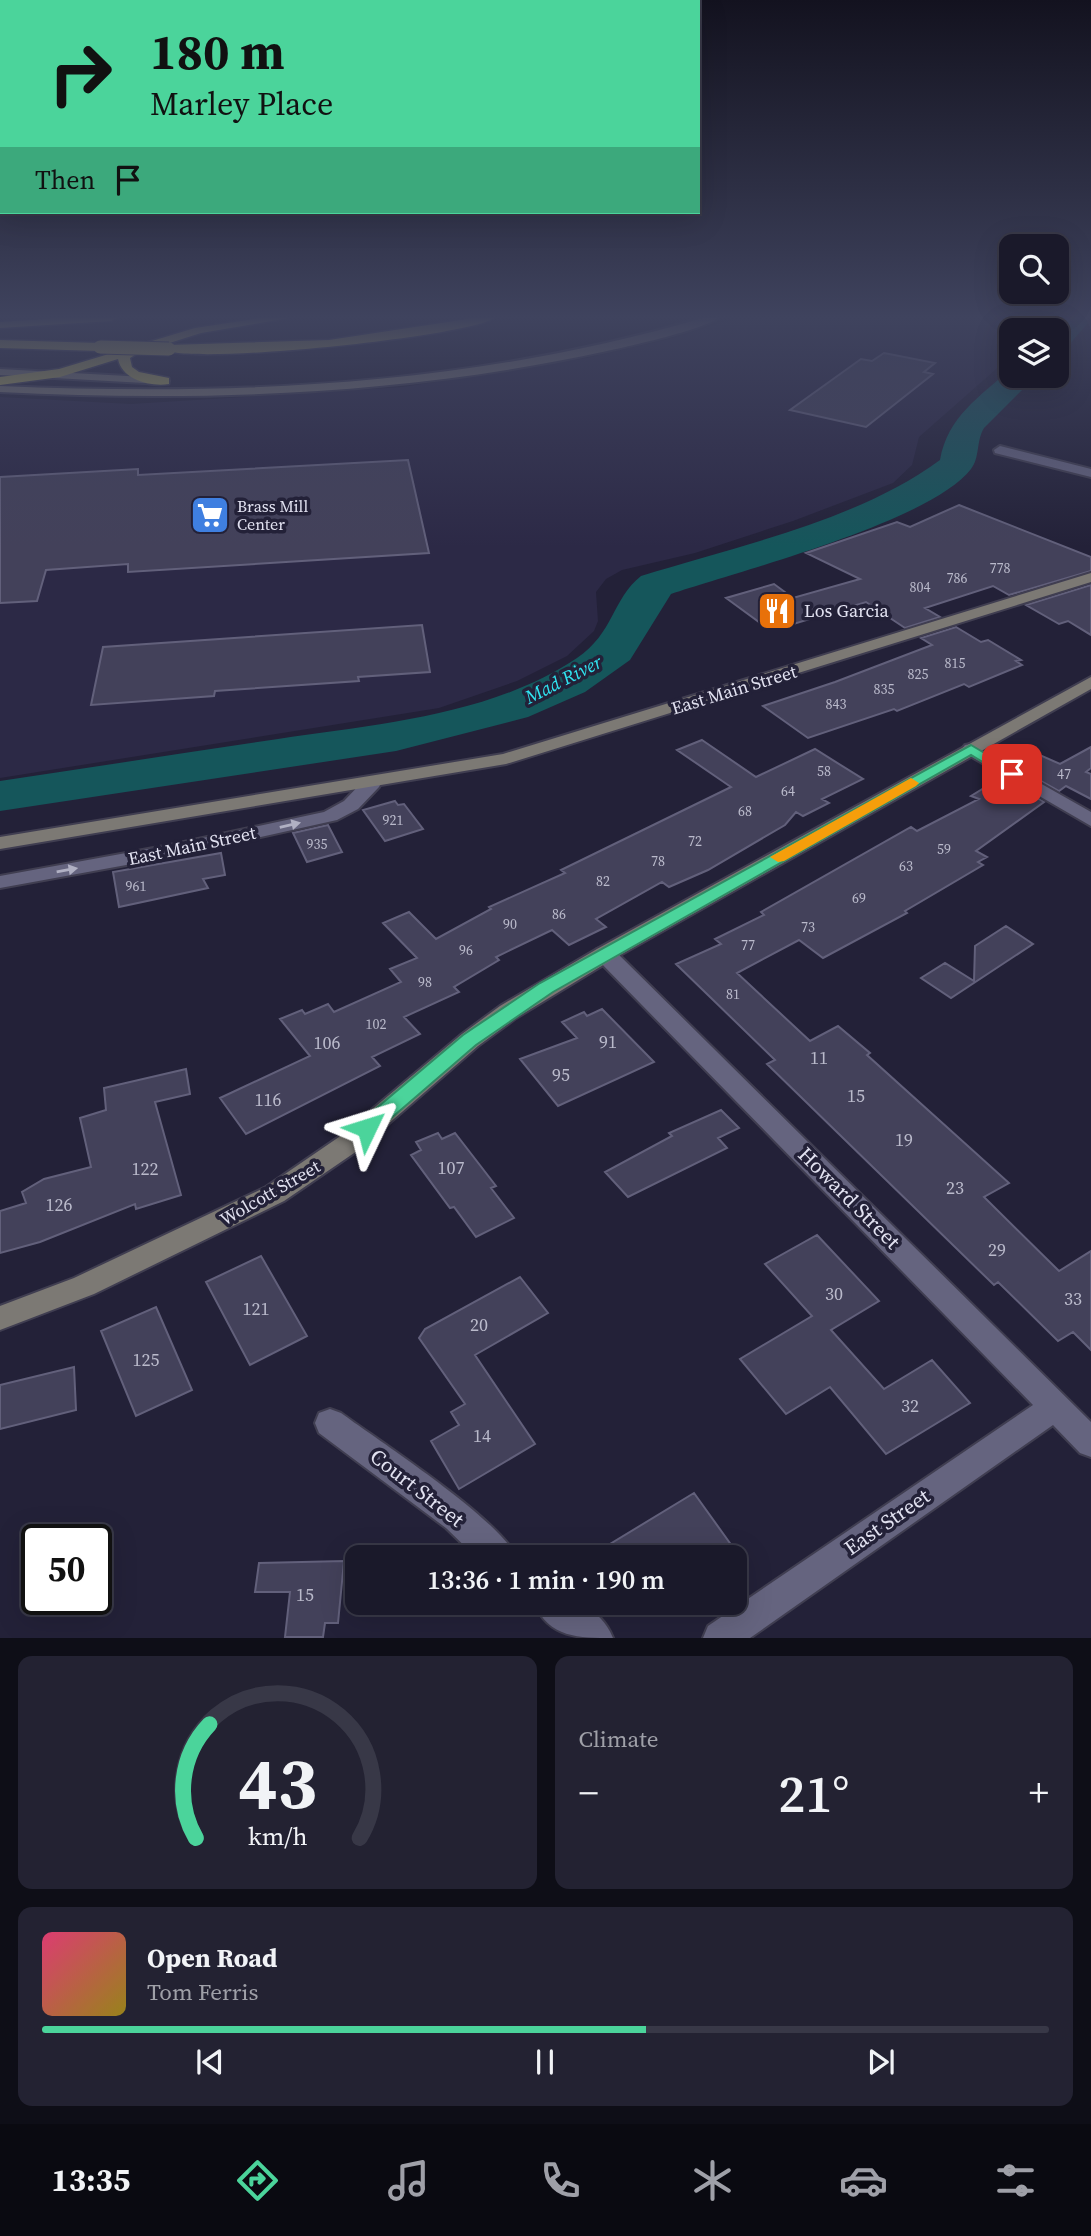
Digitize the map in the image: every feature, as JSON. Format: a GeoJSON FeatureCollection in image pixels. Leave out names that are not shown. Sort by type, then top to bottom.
{"type":"FeatureCollection","features":[{"type":"Feature","properties":{"kind":"main road","name":"East Main Street"},"geometry":{"type":"LineString","coordinates":[[0,843],[474,766],[536,751],[1091,577]]}},
{"type":"Feature","properties":{"kind":"main road","name":"Wolcott Street"},"geometry":{"type":"LineString","coordinates":[[0,1318],[96,1280],[225,1220],[285,1188],[348,1144],[470,1040],[508,1012],[605,954],[1091,682]]}},
{"type":"Feature","properties":{"kind":"street"},"geometry":{"type":"LineString","coordinates":[[999,450],[1091,473]]}},
{"type":"Feature","properties":{"kind":"street"},"geometry":{"type":"LineString","coordinates":[[971,749],[1091,820]]}},
{"type":"Feature","properties":{"kind":"street","name":"East Main Street"},"geometry":{"type":"LineString","coordinates":[[0,882],[170,851],[330,816],[351,805],[372,783]]}},
{"type":"Feature","properties":{"kind":"street","name":"Howard Street"},"geometry":{"type":"LineString","coordinates":[[605,954],[1091,1443]]}},
{"type":"Feature","properties":{"kind":"street","name":"East Street"},"geometry":{"type":"LineString","coordinates":[[720,1637],[1054,1406]]}},
{"type":"Feature","properties":{"kind":"street","name":"Court Street"},"geometry":{"type":"LineString","coordinates":[[330,1423],[457,1517],[487,1545]]}},
{"type":"Feature","properties":{"kind":"street"},"geometry":{"type":"LineString","coordinates":[[567,1615],[596,1637]]}},
{"type":"Feature","properties":{"kind":"shaded area","name":"Brass Mill Center"},"geometry":{"type":"Polygon","coordinates":[[[284,394],[967,394],[919,437],[912,465],[893,483],[793,521],[695,553],[622,570],[606,579],[596,592],[598,621],[594,631],[567,656],[517,681],[439,708],[0,778],[0,397],[131,404],[284,394]]]}},
{"type":"Feature","properties":{"kind":"building"},"geometry":{"type":"Polygon","coordinates":[[[812,394],[907,394],[866,427],[790,410],[812,394]]]}},
{"type":"Feature","properties":{"kind":"building","name":"Brass Mill Center"},"geometry":{"type":"Polygon","coordinates":[[[408,460],[429,553],[128,572],[128,564],[46,570],[37,601],[0,603],[0,477],[138,469],[138,475],[408,460]]]}},
{"type":"Feature","properties":{"kind":"building"},"geometry":{"type":"Polygon","coordinates":[[[959,505],[1091,557],[1091,571],[1009,595],[993,586],[925,608],[940,617],[905,628],[866,602],[777,629],[764,620],[759,622],[726,598],[774,584],[793,598],[860,579],[806,553],[897,522],[910,527],[959,505]]]}},
{"type":"Feature","properties":{"kind":"building"},"geometry":{"type":"Polygon","coordinates":[[[1091,585],[1091,635],[1068,621],[1059,624],[1026,605],[1091,585]]]}},
{"type":"Feature","properties":{"kind":"building"},"geometry":{"type":"Polygon","coordinates":[[[422,625],[430,672],[358,677],[359,681],[215,691],[214,696],[91,705],[103,647],[422,625]]]}},
{"type":"Feature","properties":{"kind":"building"},"geometry":{"type":"Polygon","coordinates":[[[956,627],[981,642],[988,640],[1021,660],[1016,661],[1022,665],[969,687],[964,684],[897,711],[894,709],[808,738],[763,706],[932,645],[921,638],[956,627]]]}},
{"type":"Feature","properties":{"kind":"building"},"geometry":{"type":"Polygon","coordinates":[[[702,740],[756,777],[815,749],[863,779],[822,799],[829,803],[803,816],[796,812],[785,825],[708,870],[669,887],[662,882],[596,919],[606,927],[569,945],[552,930],[496,957],[499,960],[454,987],[459,992],[404,1017],[420,1034],[372,1057],[380,1066],[246,1134],[220,1098],[310,1056],[280,1019],[302,1010],[305,1014],[328,1004],[334,1012],[401,982],[390,969],[417,958],[383,923],[409,912],[436,939],[491,909],[489,907],[565,873],[561,870],[731,787],[677,750],[702,740]]]}},
{"type":"Feature","properties":{"kind":"building"},"geometry":{"type":"Polygon","coordinates":[[[1091,747],[1091,768],[1086,772],[1091,774],[1091,799],[1066,786],[1059,791],[1018,768],[1040,755],[1060,764],[1091,747]]]}},
{"type":"Feature","properties":{"kind":"building"},"geometry":{"type":"Polygon","coordinates":[[[1002,777],[1044,802],[976,851],[987,857],[978,862],[983,865],[905,911],[907,913],[823,958],[799,940],[737,973],[810,1041],[838,1026],[870,1053],[867,1055],[1009,1183],[984,1197],[1059,1271],[1091,1251],[1091,1350],[1073,1332],[1058,1341],[998,1282],[994,1285],[767,1064],[775,1060],[676,964],[721,944],[715,939],[764,915],[761,912],[911,827],[917,831],[979,799],[971,796],[1002,777]]]}},
{"type":"Feature","properties":{"kind":"building"},"geometry":{"type":"Polygon","coordinates":[[[395,801],[398,805],[404,804],[423,829],[385,841],[363,810],[395,801]]]}},
{"type":"Feature","properties":{"kind":"building"},"geometry":{"type":"Polygon","coordinates":[[[328,825],[342,852],[307,862],[293,833],[328,825]]]}},
{"type":"Feature","properties":{"kind":"building"},"geometry":{"type":"Polygon","coordinates":[[[221,853],[225,875],[203,879],[208,888],[119,907],[113,872],[221,853]]]}},
{"type":"Feature","properties":{"kind":"building"},"geometry":{"type":"Polygon","coordinates":[[[1006,926],[1033,944],[951,998],[921,978],[945,963],[974,981],[975,946],[1006,926]]]}},
{"type":"Feature","properties":{"kind":"building"},"geometry":{"type":"Polygon","coordinates":[[[602,1009],[654,1062],[558,1106],[520,1059],[577,1038],[562,1022],[584,1012],[587,1016],[602,1009]]]}},
{"type":"Feature","properties":{"kind":"building"},"geometry":{"type":"Polygon","coordinates":[[[186,1069],[190,1094],[155,1102],[181,1195],[136,1209],[135,1204],[40,1242],[0,1253],[0,1211],[26,1203],[22,1192],[44,1179],[91,1167],[80,1118],[106,1110],[104,1088],[186,1069]]]}},
{"type":"Feature","properties":{"kind":"building"},"geometry":{"type":"Polygon","coordinates":[[[721,1110],[739,1128],[718,1138],[727,1148],[628,1197],[605,1172],[672,1136],[669,1133],[721,1110]]]}},
{"type":"Feature","properties":{"kind":"building"},"geometry":{"type":"Polygon","coordinates":[[[438,1133],[442,1139],[455,1133],[496,1186],[491,1188],[514,1218],[476,1237],[454,1207],[450,1208],[411,1155],[421,1150],[416,1142],[438,1133]]]}},
{"type":"Feature","properties":{"kind":"building"},"geometry":{"type":"Polygon","coordinates":[[[817,1235],[879,1301],[831,1330],[884,1389],[932,1360],[970,1403],[886,1454],[830,1387],[786,1414],[740,1359],[812,1316],[765,1264],[817,1235]]]}},
{"type":"Feature","properties":{"kind":"building"},"geometry":{"type":"Polygon","coordinates":[[[261,1256],[307,1336],[250,1365],[206,1282],[261,1256]]]}},
{"type":"Feature","properties":{"kind":"building"},"geometry":{"type":"Polygon","coordinates":[[[520,1277],[548,1313],[475,1355],[535,1444],[459,1489],[431,1441],[459,1425],[451,1412],[465,1404],[419,1338],[425,1329],[520,1277]]]}},
{"type":"Feature","properties":{"kind":"building"},"geometry":{"type":"Polygon","coordinates":[[[156,1307],[192,1390],[136,1416],[101,1331],[156,1307]]]}},
{"type":"Feature","properties":{"kind":"building"},"geometry":{"type":"Polygon","coordinates":[[[74,1367],[76,1410],[0,1429],[0,1385],[74,1367]]]}},
{"type":"Feature","properties":{"kind":"building"},"geometry":{"type":"Polygon","coordinates":[[[694,1493],[731,1545],[608,1545],[694,1493]]]}},
{"type":"Feature","properties":{"kind":"building"},"geometry":{"type":"Polygon","coordinates":[[[344,1561],[338,1623],[325,1623],[323,1637],[285,1637],[290,1592],[255,1592],[259,1563],[344,1561]]]}},
{"type":"Feature","properties":{"kind":"waterway","name":"Mad River"},"geometry":{"type":"LineString","coordinates":[[0,796],[396,736],[450,725],[541,695],[594,667],[614,651],[645,597],[656,585],[860,519],[928,486],[957,464],[961,438],[970,423],[1001,394]]}},
{"type":"Feature","properties":{"kind":"slow traffic"},"geometry":{"type":"LineString","coordinates":[[778,857],[911,783]]}},
{"type":"Feature","properties":{"kind":"place","name":"Brass Mill Center"},"geometry":{"type":"Point","coordinates":[210,515]}},
{"type":"Feature","properties":{"kind":"place","name":"Los Garcia"},"geometry":{"type":"Point","coordinates":[777,611]}},
{"type":"Feature","properties":{"kind":"route"},"geometry":{"type":"LineString","coordinates":[[367,1128],[470,1040],[508,1012],[605,954],[971,749],[1012,774]]}}]}
